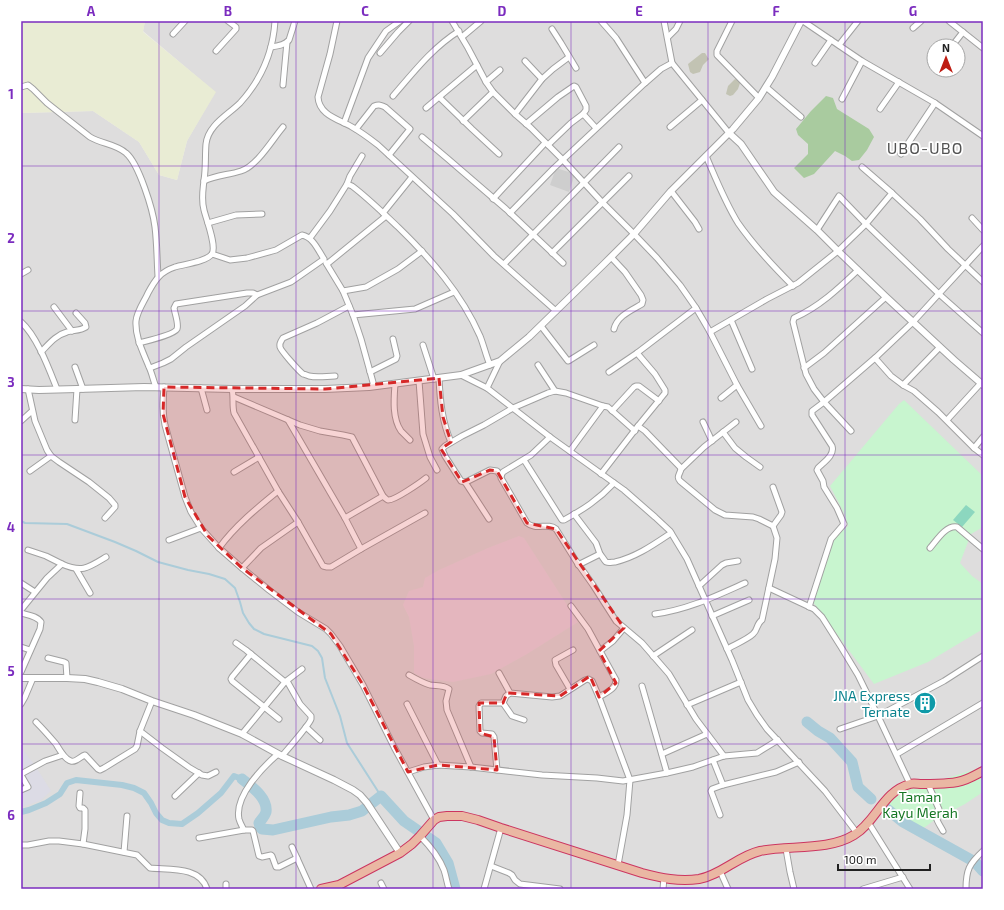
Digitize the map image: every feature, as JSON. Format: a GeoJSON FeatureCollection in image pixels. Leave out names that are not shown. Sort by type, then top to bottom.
{"type":"FeatureCollection","features":[{"type":"Feature","properties":{"kind":"highway"},"geometry":{"type":"LineString","coordinates":[[321,889],[339,885],[400,853],[412,844],[434,820],[439,817],[447,816],[462,816],[478,820],[642,873],[664,878],[687,880],[701,878],[720,871],[747,856],[759,852],[831,844],[846,839],[857,834],[894,792],[910,784],[951,783],[983,772]]}},
{"type":"Feature","properties":{"kind":"street"},"geometry":{"type":"LineString","coordinates":[[173,34],[185,21]]}},
{"type":"Feature","properties":{"kind":"street"},"geometry":{"type":"LineString","coordinates":[[216,51],[236,29],[236,27],[228,21]]}},
{"type":"Feature","properties":{"kind":"street"},"geometry":{"type":"LineString","coordinates":[[158,276],[174,267],[198,261],[212,254],[213,241],[202,202],[206,143],[209,135],[218,123],[240,103],[262,73],[271,47],[274,21]]}},
{"type":"Feature","properties":{"kind":"street"},"geometry":{"type":"LineString","coordinates":[[283,85],[287,42],[295,21]]}},
{"type":"Feature","properties":{"kind":"street"},"geometry":{"type":"LineString","coordinates":[[337,21],[330,54],[318,97],[318,103],[321,108],[326,113],[365,135],[389,155],[453,214],[494,256],[556,311]]}},
{"type":"Feature","properties":{"kind":"street"},"geometry":{"type":"LineString","coordinates":[[344,123],[368,58],[386,31],[400,21]]}},
{"type":"Feature","properties":{"kind":"street"},"geometry":{"type":"LineString","coordinates":[[380,53],[409,21]]}},
{"type":"Feature","properties":{"kind":"street"},"geometry":{"type":"LineString","coordinates":[[452,21],[476,65],[493,92],[634,234],[680,285],[710,332],[737,385],[762,426]]}},
{"type":"Feature","properties":{"kind":"street"},"geometry":{"type":"LineString","coordinates":[[393,96],[417,68],[447,39],[460,34],[481,21]]}},
{"type":"Feature","properties":{"kind":"street"},"geometry":{"type":"LineString","coordinates":[[601,21],[616,38],[645,83]]}},
{"type":"Feature","properties":{"kind":"street"},"geometry":{"type":"LineString","coordinates":[[664,21],[672,63],[729,133],[740,144],[774,192],[817,230],[940,347],[982,384],[946,420]]}},
{"type":"Feature","properties":{"kind":"street"},"geometry":{"type":"LineString","coordinates":[[668,37],[676,29],[680,21]]}},
{"type":"Feature","properties":{"kind":"street"},"geometry":{"type":"LineString","coordinates":[[732,21],[717,51],[717,55],[759,98]]}},
{"type":"Feature","properties":{"kind":"street"},"geometry":{"type":"LineString","coordinates":[[105,518],[115,507],[114,502],[89,482],[51,456],[41,437],[24,389],[164,387],[325,389],[395,384],[461,375],[500,361],[541,326],[611,257],[634,234],[669,194],[729,133],[759,98],[802,21],[862,61],[935,103],[983,136]]}},
{"type":"Feature","properties":{"kind":"street"},"geometry":{"type":"LineString","coordinates":[[839,45],[858,21]]}},
{"type":"Feature","properties":{"kind":"street"},"geometry":{"type":"LineString","coordinates":[[913,28],[921,21]]}},
{"type":"Feature","properties":{"kind":"street"},"geometry":{"type":"LineString","coordinates":[[949,21],[983,48]]}},
{"type":"Feature","properties":{"kind":"street"},"geometry":{"type":"LineString","coordinates":[[552,29],[576,68]]}},
{"type":"Feature","properties":{"kind":"street"},"geometry":{"type":"LineString","coordinates":[[958,38],[963,32]]}},
{"type":"Feature","properties":{"kind":"street"},"geometry":{"type":"LineString","coordinates":[[815,63],[831,40]]}},
{"type":"Feature","properties":{"kind":"street"},"geometry":{"type":"LineString","coordinates":[[271,47],[280,46],[287,42]]}},
{"type":"Feature","properties":{"kind":"street"},"geometry":{"type":"LineString","coordinates":[[515,114],[542,80],[553,69],[569,57]]}},
{"type":"Feature","properties":{"kind":"street"},"geometry":{"type":"LineString","coordinates":[[525,61],[542,80]]}},
{"type":"Feature","properties":{"kind":"street"},"geometry":{"type":"LineString","coordinates":[[842,99],[862,61]]}},
{"type":"Feature","properties":{"kind":"street"},"geometry":{"type":"LineString","coordinates":[[510,213],[596,128],[661,69],[672,63]]}},
{"type":"Feature","properties":{"kind":"street"},"geometry":{"type":"LineString","coordinates":[[426,108],[476,65]]}},
{"type":"Feature","properties":{"kind":"street"},"geometry":{"type":"LineString","coordinates":[[486,82],[500,70]]}},
{"type":"Feature","properties":{"kind":"street"},"geometry":{"type":"LineString","coordinates":[[880,109],[899,82]]}},
{"type":"Feature","properties":{"kind":"street"},"geometry":{"type":"LineString","coordinates":[[21,87],[28,85],[33,88],[47,103],[90,137],[97,141],[118,147],[128,154],[144,186],[155,226],[158,276],[139,311],[136,321],[139,343],[150,368],[156,387]]}},
{"type":"Feature","properties":{"kind":"street"},"geometry":{"type":"LineString","coordinates":[[493,199],[546,144],[583,114],[586,110],[586,106],[576,87],[574,86],[558,97],[526,124]]}},
{"type":"Feature","properties":{"kind":"street"},"geometry":{"type":"LineString","coordinates":[[766,87],[801,117]]}},
{"type":"Feature","properties":{"kind":"street"},"geometry":{"type":"LineString","coordinates":[[463,121],[493,92]]}},
{"type":"Feature","properties":{"kind":"street"},"geometry":{"type":"LineString","coordinates":[[438,97],[499,154]]}},
{"type":"Feature","properties":{"kind":"street"},"geometry":{"type":"LineString","coordinates":[[670,126],[702,100]]}},
{"type":"Feature","properties":{"kind":"street"},"geometry":{"type":"LineString","coordinates":[[901,154],[935,103]]}},
{"type":"Feature","properties":{"kind":"street"},"geometry":{"type":"LineString","coordinates":[[356,129],[374,106],[380,105],[385,107],[410,129],[389,155]]}},
{"type":"Feature","properties":{"kind":"street"},"geometry":{"type":"LineString","coordinates":[[583,114],[596,128]]}},
{"type":"Feature","properties":{"kind":"street"},"geometry":{"type":"LineString","coordinates":[[204,181],[217,176],[241,171],[251,166],[283,126]]}},
{"type":"Feature","properties":{"kind":"street"},"geometry":{"type":"LineString","coordinates":[[422,137],[510,213],[563,263]]}},
{"type":"Feature","properties":{"kind":"street"},"geometry":{"type":"LineString","coordinates":[[504,264],[619,147]]}},
{"type":"Feature","properties":{"kind":"street"},"geometry":{"type":"LineString","coordinates":[[310,238],[330,211],[362,156]]}},
{"type":"Feature","properties":{"kind":"street"},"geometry":{"type":"LineString","coordinates":[[706,156],[720,188],[738,222],[762,253],[793,286]]}},
{"type":"Feature","properties":{"kind":"street"},"geometry":{"type":"LineString","coordinates":[[862,167],[920,219],[948,249],[983,282]]}},
{"type":"Feature","properties":{"kind":"street"},"geometry":{"type":"LineString","coordinates":[[552,252],[629,176]]}},
{"type":"Feature","properties":{"kind":"street"},"geometry":{"type":"LineString","coordinates":[[327,264],[385,214],[412,177]]}},
{"type":"Feature","properties":{"kind":"street"},"geometry":{"type":"LineString","coordinates":[[347,184],[357,190],[385,214],[422,251],[441,273],[465,307],[480,336],[490,365]]}},
{"type":"Feature","properties":{"kind":"street"},"geometry":{"type":"LineString","coordinates":[[710,332],[767,299],[793,286],[838,251],[866,224],[892,193]]}},
{"type":"Feature","properties":{"kind":"street"},"geometry":{"type":"LineString","coordinates":[[669,194],[695,222],[699,229]]}},
{"type":"Feature","properties":{"kind":"street"},"geometry":{"type":"LineString","coordinates":[[817,230],[839,196],[939,294],[983,333]]}},
{"type":"Feature","properties":{"kind":"street"},"geometry":{"type":"LineString","coordinates":[[208,223],[236,215],[262,214]]}},
{"type":"Feature","properties":{"kind":"street"},"geometry":{"type":"LineString","coordinates":[[972,218],[983,230]]}},
{"type":"Feature","properties":{"kind":"street"},"geometry":{"type":"LineString","coordinates":[[212,254],[230,260],[236,260],[276,250],[302,235],[310,238],[343,291],[361,339],[374,386]]}},
{"type":"Feature","properties":{"kind":"street"},"geometry":{"type":"LineString","coordinates":[[807,606],[831,539],[844,524],[837,508],[824,487],[823,481],[817,469],[830,456],[833,450],[832,446],[821,431],[811,413],[813,409],[824,402],[875,358],[913,322],[983,246]]}},
{"type":"Feature","properties":{"kind":"street"},"geometry":{"type":"LineString","coordinates":[[343,291],[366,287],[398,269],[422,251]]}},
{"type":"Feature","properties":{"kind":"street"},"geometry":{"type":"LineString","coordinates":[[611,257],[625,272],[643,300],[642,304],[617,321],[614,328]]}},
{"type":"Feature","properties":{"kind":"street"},"geometry":{"type":"LineString","coordinates":[[150,368],[163,364],[171,359],[245,306],[257,295],[291,282],[324,259]]}},
{"type":"Feature","properties":{"kind":"street"},"geometry":{"type":"LineString","coordinates":[[21,274],[28,270]]}},
{"type":"Feature","properties":{"kind":"street"},"geometry":{"type":"LineString","coordinates":[[851,431],[824,402],[814,389],[806,374],[794,318],[810,310],[831,295],[858,270]]}},
{"type":"Feature","properties":{"kind":"street"},"geometry":{"type":"LineString","coordinates":[[353,315],[415,309],[454,292]]}},
{"type":"Feature","properties":{"kind":"street"},"geometry":{"type":"LineString","coordinates":[[139,343],[175,332],[177,330],[178,327],[174,308],[176,304],[247,293],[257,295]]}},
{"type":"Feature","properties":{"kind":"street"},"geometry":{"type":"LineString","coordinates":[[804,368],[824,353],[886,297]]}},
{"type":"Feature","properties":{"kind":"street"},"geometry":{"type":"LineString","coordinates":[[335,376],[318,377],[309,376],[303,373],[281,349],[280,341],[283,338],[317,323],[349,306]]}},
{"type":"Feature","properties":{"kind":"street"},"geometry":{"type":"LineString","coordinates":[[54,307],[72,331]]}},
{"type":"Feature","properties":{"kind":"street"},"geometry":{"type":"LineString","coordinates":[[609,372],[637,353],[696,308]]}},
{"type":"Feature","properties":{"kind":"street"},"geometry":{"type":"LineString","coordinates":[[41,352],[57,337],[72,331],[84,329],[86,327],[85,323],[76,313]]}},
{"type":"Feature","properties":{"kind":"street"},"geometry":{"type":"LineString","coordinates":[[731,320],[752,369]]}},
{"type":"Feature","properties":{"kind":"street"},"geometry":{"type":"LineString","coordinates":[[21,322],[30,332],[41,352],[57,389]]}},
{"type":"Feature","properties":{"kind":"street"},"geometry":{"type":"LineString","coordinates":[[541,326],[568,360],[594,345]]}},
{"type":"Feature","properties":{"kind":"street"},"geometry":{"type":"LineString","coordinates":[[370,372],[396,359],[397,356],[393,340]]}},
{"type":"Feature","properties":{"kind":"street"},"geometry":{"type":"LineString","coordinates":[[423,346],[436,378],[446,432],[451,442]]}},
{"type":"Feature","properties":{"kind":"street"},"geometry":{"type":"LineString","coordinates":[[903,385],[940,347]]}},
{"type":"Feature","properties":{"kind":"street"},"geometry":{"type":"LineString","coordinates":[[601,474],[665,393],[665,390],[654,374],[637,353]]}},
{"type":"Feature","properties":{"kind":"street"},"geometry":{"type":"LineString","coordinates":[[875,358],[891,376],[914,392],[938,412],[983,455]]}},
{"type":"Feature","properties":{"kind":"street"},"geometry":{"type":"LineString","coordinates":[[487,388],[500,361]]}},
{"type":"Feature","properties":{"kind":"street"},"geometry":{"type":"LineString","coordinates":[[538,365],[555,391]]}},
{"type":"Feature","properties":{"kind":"street"},"geometry":{"type":"LineString","coordinates":[[74,367],[80,389],[75,420]]}},
{"type":"Feature","properties":{"kind":"street"},"geometry":{"type":"LineString","coordinates":[[461,375],[487,388],[550,437],[624,490],[650,512],[671,534],[687,559],[727,648],[748,700],[757,715],[767,729],[825,791],[857,834]]}},
{"type":"Feature","properties":{"kind":"street"},"geometry":{"type":"LineString","coordinates":[[419,381],[423,434],[430,457],[437,470]]}},
{"type":"Feature","properties":{"kind":"street"},"geometry":{"type":"LineString","coordinates":[[395,384],[395,417],[401,430],[410,440]]}},
{"type":"Feature","properties":{"kind":"street"},"geometry":{"type":"LineString","coordinates":[[721,398],[737,385]]}},
{"type":"Feature","properties":{"kind":"street"},"geometry":{"type":"LineString","coordinates":[[612,411],[636,386],[639,386],[659,400]]}},
{"type":"Feature","properties":{"kind":"street"},"geometry":{"type":"LineString","coordinates":[[164,387],[162,404],[163,414],[178,476],[184,497],[191,512],[201,528],[219,548],[298,612],[326,629],[331,634],[340,646],[363,685],[434,820]]}},
{"type":"Feature","properties":{"kind":"street"},"geometry":{"type":"LineString","coordinates":[[201,388],[207,410]]}},
{"type":"Feature","properties":{"kind":"street"},"geometry":{"type":"LineString","coordinates":[[232,389],[234,397],[234,412],[278,491],[298,522],[323,566],[327,568],[331,567],[425,513]]}},
{"type":"Feature","properties":{"kind":"street"},"geometry":{"type":"LineString","coordinates":[[489,519],[465,482],[460,480],[442,451],[443,448],[451,442],[513,408],[555,391],[566,393],[608,407],[637,429],[645,431],[681,469]]}},
{"type":"Feature","properties":{"kind":"street"},"geometry":{"type":"LineString","coordinates":[[234,397],[300,425],[352,438],[387,500],[391,500],[426,478]]}},
{"type":"Feature","properties":{"kind":"street"},"geometry":{"type":"LineString","coordinates":[[570,451],[603,406]]}},
{"type":"Feature","properties":{"kind":"street"},"geometry":{"type":"LineString","coordinates":[[21,421],[32,411]]}},
{"type":"Feature","properties":{"kind":"street"},"geometry":{"type":"LineString","coordinates":[[288,420],[345,518],[361,549]]}},
{"type":"Feature","properties":{"kind":"street"},"geometry":{"type":"LineString","coordinates":[[703,422],[712,440]]}},
{"type":"Feature","properties":{"kind":"street"},"geometry":{"type":"LineString","coordinates":[[727,648],[754,634],[759,622],[762,620],[775,559],[777,538],[773,526],[759,519],[754,517],[725,515],[715,510],[678,479],[678,477],[681,469],[704,446],[736,422]]}},
{"type":"Feature","properties":{"kind":"street"},"geometry":{"type":"LineString","coordinates":[[723,432],[735,448],[760,467]]}},
{"type":"Feature","properties":{"kind":"street"},"geometry":{"type":"LineString","coordinates":[[501,476],[509,468],[535,452],[550,437]]}},
{"type":"Feature","properties":{"kind":"street"},"geometry":{"type":"LineString","coordinates":[[974,448],[983,437]]}},
{"type":"Feature","properties":{"kind":"street"},"geometry":{"type":"LineString","coordinates":[[30,471],[51,456]]}},
{"type":"Feature","properties":{"kind":"street"},"geometry":{"type":"LineString","coordinates":[[234,472],[259,457]]}},
{"type":"Feature","properties":{"kind":"street"},"geometry":{"type":"LineString","coordinates":[[524,460],[562,520],[591,504],[614,483]]}},
{"type":"Feature","properties":{"kind":"street"},"geometry":{"type":"LineString","coordinates":[[465,482],[490,470],[497,471],[530,526],[553,527],[556,529],[578,565],[612,615],[624,628],[642,643],[670,674],[696,719],[724,756]]}},
{"type":"Feature","properties":{"kind":"street"},"geometry":{"type":"LineString","coordinates":[[773,487],[782,512],[773,526]]}},
{"type":"Feature","properties":{"kind":"street"},"geometry":{"type":"LineString","coordinates":[[219,548],[235,529],[278,491]]}},
{"type":"Feature","properties":{"kind":"street"},"geometry":{"type":"LineString","coordinates":[[345,518],[384,496]]}},
{"type":"Feature","properties":{"kind":"street"},"geometry":{"type":"LineString","coordinates":[[574,514],[596,543],[600,554],[606,562],[631,557],[671,534]]}},
{"type":"Feature","properties":{"kind":"street"},"geometry":{"type":"LineString","coordinates":[[242,568],[260,548],[298,522]]}},
{"type":"Feature","properties":{"kind":"street"},"geometry":{"type":"LineString","coordinates":[[930,548],[949,528],[954,526],[983,549]]}},
{"type":"Feature","properties":{"kind":"street"},"geometry":{"type":"LineString","coordinates":[[169,540],[201,528]]}},
{"type":"Feature","properties":{"kind":"street"},"geometry":{"type":"LineString","coordinates":[[28,550],[76,569],[84,569],[92,566],[106,557]]}},
{"type":"Feature","properties":{"kind":"street"},"geometry":{"type":"LineString","coordinates":[[578,565],[600,554]]}},
{"type":"Feature","properties":{"kind":"street"},"geometry":{"type":"LineString","coordinates":[[699,586],[722,565],[738,561]]}},
{"type":"Feature","properties":{"kind":"street"},"geometry":{"type":"LineString","coordinates":[[21,610],[47,578],[62,564]]}},
{"type":"Feature","properties":{"kind":"street"},"geometry":{"type":"LineString","coordinates":[[76,569],[90,593]]}},
{"type":"Feature","properties":{"kind":"street"},"geometry":{"type":"LineString","coordinates":[[21,583],[35,592]]}},
{"type":"Feature","properties":{"kind":"street"},"geometry":{"type":"LineString","coordinates":[[655,614],[666,613],[706,601],[745,583]]}},
{"type":"Feature","properties":{"kind":"street"},"geometry":{"type":"LineString","coordinates":[[769,588],[814,609],[822,617],[858,675],[910,784]]}},
{"type":"Feature","properties":{"kind":"street"},"geometry":{"type":"LineString","coordinates":[[712,616],[749,600]]}},
{"type":"Feature","properties":{"kind":"street"},"geometry":{"type":"LineString","coordinates":[[571,606],[588,629],[616,680],[614,688],[599,697]]}},
{"type":"Feature","properties":{"kind":"street"},"geometry":{"type":"LineString","coordinates":[[21,613],[37,618],[41,622],[40,629],[21,672]]}},
{"type":"Feature","properties":{"kind":"street"},"geometry":{"type":"LineString","coordinates":[[600,651],[624,628]]}},
{"type":"Feature","properties":{"kind":"street"},"geometry":{"type":"LineString","coordinates":[[653,656],[692,630]]}},
{"type":"Feature","properties":{"kind":"street"},"geometry":{"type":"LineString","coordinates":[[236,644],[286,681],[300,704],[311,716],[306,727],[280,755],[257,775],[249,786],[242,800],[238,813],[239,820],[244,830]]}},
{"type":"Feature","properties":{"kind":"street"},"geometry":{"type":"LineString","coordinates":[[21,647],[30,650]]}},
{"type":"Feature","properties":{"kind":"street"},"geometry":{"type":"LineString","coordinates":[[570,690],[556,665],[555,660],[574,650]]}},
{"type":"Feature","properties":{"kind":"street"},"geometry":{"type":"LineString","coordinates":[[251,654],[231,679],[279,719]]}},
{"type":"Feature","properties":{"kind":"street"},"geometry":{"type":"LineString","coordinates":[[840,729],[878,716],[944,681],[983,656]]}},
{"type":"Feature","properties":{"kind":"street"},"geometry":{"type":"LineString","coordinates":[[48,658],[66,663],[67,678]]}},
{"type":"Feature","properties":{"kind":"street"},"geometry":{"type":"LineString","coordinates":[[242,734],[286,681],[302,669]]}},
{"type":"Feature","properties":{"kind":"street"},"geometry":{"type":"LineString","coordinates":[[499,673],[510,693]]}},
{"type":"Feature","properties":{"kind":"street"},"geometry":{"type":"LineString","coordinates":[[409,675],[428,684],[448,687],[449,689],[446,701],[447,710],[471,767]]}},
{"type":"Feature","properties":{"kind":"street"},"geometry":{"type":"LineString","coordinates":[[21,678],[67,678],[85,679],[98,682],[152,702],[194,715],[242,734],[280,755],[334,780],[360,795],[367,803],[400,853]]}},
{"type":"Feature","properties":{"kind":"street"},"geometry":{"type":"LineString","coordinates":[[21,704],[26,697],[33,678]]}},
{"type":"Feature","properties":{"kind":"street"},"geometry":{"type":"LineString","coordinates":[[503,704],[506,696],[510,693],[552,697],[560,696],[585,680],[592,680],[630,780],[627,815],[618,866]]}},
{"type":"Feature","properties":{"kind":"street"},"geometry":{"type":"LineString","coordinates":[[688,705],[741,682]]}},
{"type":"Feature","properties":{"kind":"street"},"geometry":{"type":"LineString","coordinates":[[642,686],[667,773]]}},
{"type":"Feature","properties":{"kind":"street"},"geometry":{"type":"LineString","coordinates":[[36,722],[69,761],[72,762],[82,756],[85,756],[100,770],[135,749],[140,731],[152,702]]}},
{"type":"Feature","properties":{"kind":"street"},"geometry":{"type":"LineString","coordinates":[[497,770],[494,737],[492,734],[482,733],[480,731],[479,706],[481,703],[503,704]]}},
{"type":"Feature","properties":{"kind":"street"},"geometry":{"type":"LineString","coordinates":[[896,754],[983,703]]}},
{"type":"Feature","properties":{"kind":"street"},"geometry":{"type":"LineString","coordinates":[[407,704],[438,765]]}},
{"type":"Feature","properties":{"kind":"street"},"geometry":{"type":"LineString","coordinates":[[503,704],[512,716],[524,720]]}},
{"type":"Feature","properties":{"kind":"street"},"geometry":{"type":"LineString","coordinates":[[306,727],[320,740]]}},
{"type":"Feature","properties":{"kind":"street"},"geometry":{"type":"LineString","coordinates":[[140,731],[199,773],[208,776],[216,772]]}},
{"type":"Feature","properties":{"kind":"street"},"geometry":{"type":"LineString","coordinates":[[662,754],[707,734]]}},
{"type":"Feature","properties":{"kind":"street"},"geometry":{"type":"LineString","coordinates":[[408,772],[424,767],[438,765],[623,781],[693,767],[724,756],[757,754],[778,740]]}},
{"type":"Feature","properties":{"kind":"street"},"geometry":{"type":"LineString","coordinates":[[21,790],[28,787],[21,774],[45,761],[63,755]]}},
{"type":"Feature","properties":{"kind":"street"},"geometry":{"type":"LineString","coordinates":[[713,760],[723,785]]}},
{"type":"Feature","properties":{"kind":"street"},"geometry":{"type":"LineString","coordinates":[[720,815],[712,789],[776,772],[799,762]]}},
{"type":"Feature","properties":{"kind":"street"},"geometry":{"type":"LineString","coordinates":[[175,796],[199,773]]}},
{"type":"Feature","properties":{"kind":"street"},"geometry":{"type":"LineString","coordinates":[[928,784],[939,809],[935,816],[943,831]]}},
{"type":"Feature","properties":{"kind":"street"},"geometry":{"type":"LineString","coordinates":[[80,793],[79,806],[85,810],[83,844]]}},
{"type":"Feature","properties":{"kind":"street"},"geometry":{"type":"LineString","coordinates":[[124,852],[127,816]]}},
{"type":"Feature","properties":{"kind":"street"},"geometry":{"type":"LineString","coordinates":[[868,822],[910,889]]}},
{"type":"Feature","properties":{"kind":"street"},"geometry":{"type":"LineString","coordinates":[[484,889],[502,828]]}},
{"type":"Feature","properties":{"kind":"street"},"geometry":{"type":"LineString","coordinates":[[199,838],[252,830],[260,856],[271,855],[276,867],[297,858]]}},
{"type":"Feature","properties":{"kind":"street"},"geometry":{"type":"LineString","coordinates":[[423,833],[429,845],[440,860],[449,889]]}},
{"type":"Feature","properties":{"kind":"street"},"geometry":{"type":"LineString","coordinates":[[21,846],[59,841],[83,844],[137,855],[150,868],[181,870],[194,874],[201,879],[206,885],[207,889]]}},
{"type":"Feature","properties":{"kind":"street"},"geometry":{"type":"LineString","coordinates":[[292,847],[312,889]]}},
{"type":"Feature","properties":{"kind":"street"},"geometry":{"type":"LineString","coordinates":[[786,849],[794,889]]}},
{"type":"Feature","properties":{"kind":"street"},"geometry":{"type":"LineString","coordinates":[[966,889],[966,875],[970,865],[983,851]]}},
{"type":"Feature","properties":{"kind":"street"},"geometry":{"type":"LineString","coordinates":[[491,866],[509,873],[520,884],[560,889]]}},
{"type":"Feature","properties":{"kind":"street"},"geometry":{"type":"LineString","coordinates":[[720,871],[728,889]]}},
{"type":"Feature","properties":{"kind":"street"},"geometry":{"type":"LineString","coordinates":[[863,889],[903,877]]}},
{"type":"Feature","properties":{"kind":"street"},"geometry":{"type":"LineString","coordinates":[[663,889],[664,878]]}},
{"type":"Feature","properties":{"kind":"street"},"geometry":{"type":"LineString","coordinates":[[381,884],[384,889]]}},
{"type":"Feature","properties":{"kind":"highlighted area"},"geometry":{"type":"Polygon","coordinates":[[[439,378],[443,417],[451,442],[441,449],[462,482],[490,470],[497,471],[527,523],[556,529],[624,628],[599,651],[616,683],[599,697],[590,676],[560,696],[507,693],[503,703],[479,703],[480,733],[494,737],[497,770],[438,765],[408,772],[363,685],[331,634],[242,568],[208,536],[185,497],[163,414],[164,387],[325,389],[439,378]]]}},
{"type":"Feature","properties":{"kind":"shaded area"},"geometry":{"type":"Polygon","coordinates":[[[21,21],[145,21],[143,32],[216,92],[187,141],[177,180],[159,175],[139,142],[93,111],[21,113],[21,21]]]}},
{"type":"Feature","properties":{"kind":"shaded area"},"geometry":{"type":"Polygon","coordinates":[[[145,21],[983,21],[983,889],[21,889],[21,113],[93,111],[139,142],[159,175],[177,180],[187,141],[215,92],[143,31],[145,21]]]}},
{"type":"Feature","properties":{"kind":"shaded area"},"geometry":{"type":"Polygon","coordinates":[[[702,53],[705,53],[709,59],[703,65],[700,72],[693,74],[690,72],[688,64],[702,53]]]}},
{"type":"Feature","properties":{"kind":"shaded area"},"geometry":{"type":"Polygon","coordinates":[[[735,79],[740,83],[738,89],[733,95],[730,96],[726,94],[728,86],[735,79]]]}},
{"type":"Feature","properties":{"kind":"shaded area"},"geometry":{"type":"Polygon","coordinates":[[[556,168],[575,174],[569,192],[550,185],[556,168]]]}},
{"type":"Feature","properties":{"kind":"shaded area"},"geometry":{"type":"Polygon","coordinates":[[[519,536],[524,538],[578,622],[527,654],[491,674],[453,682],[423,678],[414,673],[414,646],[409,617],[403,605],[409,591],[423,587],[425,578],[439,570],[519,536]]]}},
{"type":"Feature","properties":{"kind":"shaded area"},"geometry":{"type":"Polygon","coordinates":[[[21,747],[51,791],[40,801],[21,807],[21,747]]]}},
{"type":"Feature","properties":{"kind":"green space"},"geometry":{"type":"Polygon","coordinates":[[[826,96],[833,98],[837,109],[869,129],[874,137],[867,150],[859,160],[852,161],[835,151],[814,174],[804,178],[794,168],[808,154],[808,144],[798,135],[796,129],[826,96]]]}},
{"type":"Feature","properties":{"kind":"green space"},"geometry":{"type":"Polygon","coordinates":[[[904,400],[983,476],[983,527],[971,534],[960,563],[972,576],[983,584],[983,629],[928,662],[874,684],[813,602],[835,537],[848,526],[845,515],[830,486],[904,400]]]}},
{"type":"Feature","properties":{"kind":"green space"},"geometry":{"type":"Polygon","coordinates":[[[966,505],[975,512],[962,527],[953,520],[966,505]]]}},
{"type":"Feature","properties":{"kind":"green space","name":"Taman Kayu Merah"},"geometry":{"type":"Polygon","coordinates":[[[983,767],[983,792],[965,804],[936,819],[921,830],[903,820],[889,809],[889,799],[910,783],[944,779],[983,767]]]}},
{"type":"Feature","properties":{"kind":"waterway"},"geometry":{"type":"LineString","coordinates":[[21,521],[25,523],[67,524],[115,542],[158,562],[225,579],[235,588],[243,613],[254,629],[264,634],[312,646],[318,651],[322,658],[325,678],[340,716],[347,743],[381,796]]}},
{"type":"Feature","properties":{"kind":"waterway"},"geometry":{"type":"LineString","coordinates":[[807,722],[830,738],[852,762],[858,787],[871,799]]}},
{"type":"Feature","properties":{"kind":"waterway"},"geometry":{"type":"LineString","coordinates":[[21,812],[46,803],[60,794],[67,783],[76,780],[122,785],[134,788],[144,793],[162,820],[169,823],[182,824],[198,813],[221,793],[234,776],[242,779]]}},
{"type":"Feature","properties":{"kind":"waterway"},"geometry":{"type":"LineString","coordinates":[[242,779],[258,793],[264,802],[266,812],[259,823],[262,829],[273,830],[331,817],[349,815],[362,811],[381,796],[404,821],[436,843],[448,863],[455,889]]}},
{"type":"Feature","properties":{"kind":"waterway"},"geometry":{"type":"LineString","coordinates":[[887,809],[903,822],[975,862],[983,871]]}},
{"type":"Feature","properties":{"kind":"place","name":"JNA Express Ternate"},"geometry":{"type":"Point","coordinates":[925,703]}},
{"type":"Feature","properties":{"kind":"district","name":"UBO-UBO"},"geometry":{"type":"Point","coordinates":[925,147]}}]}
